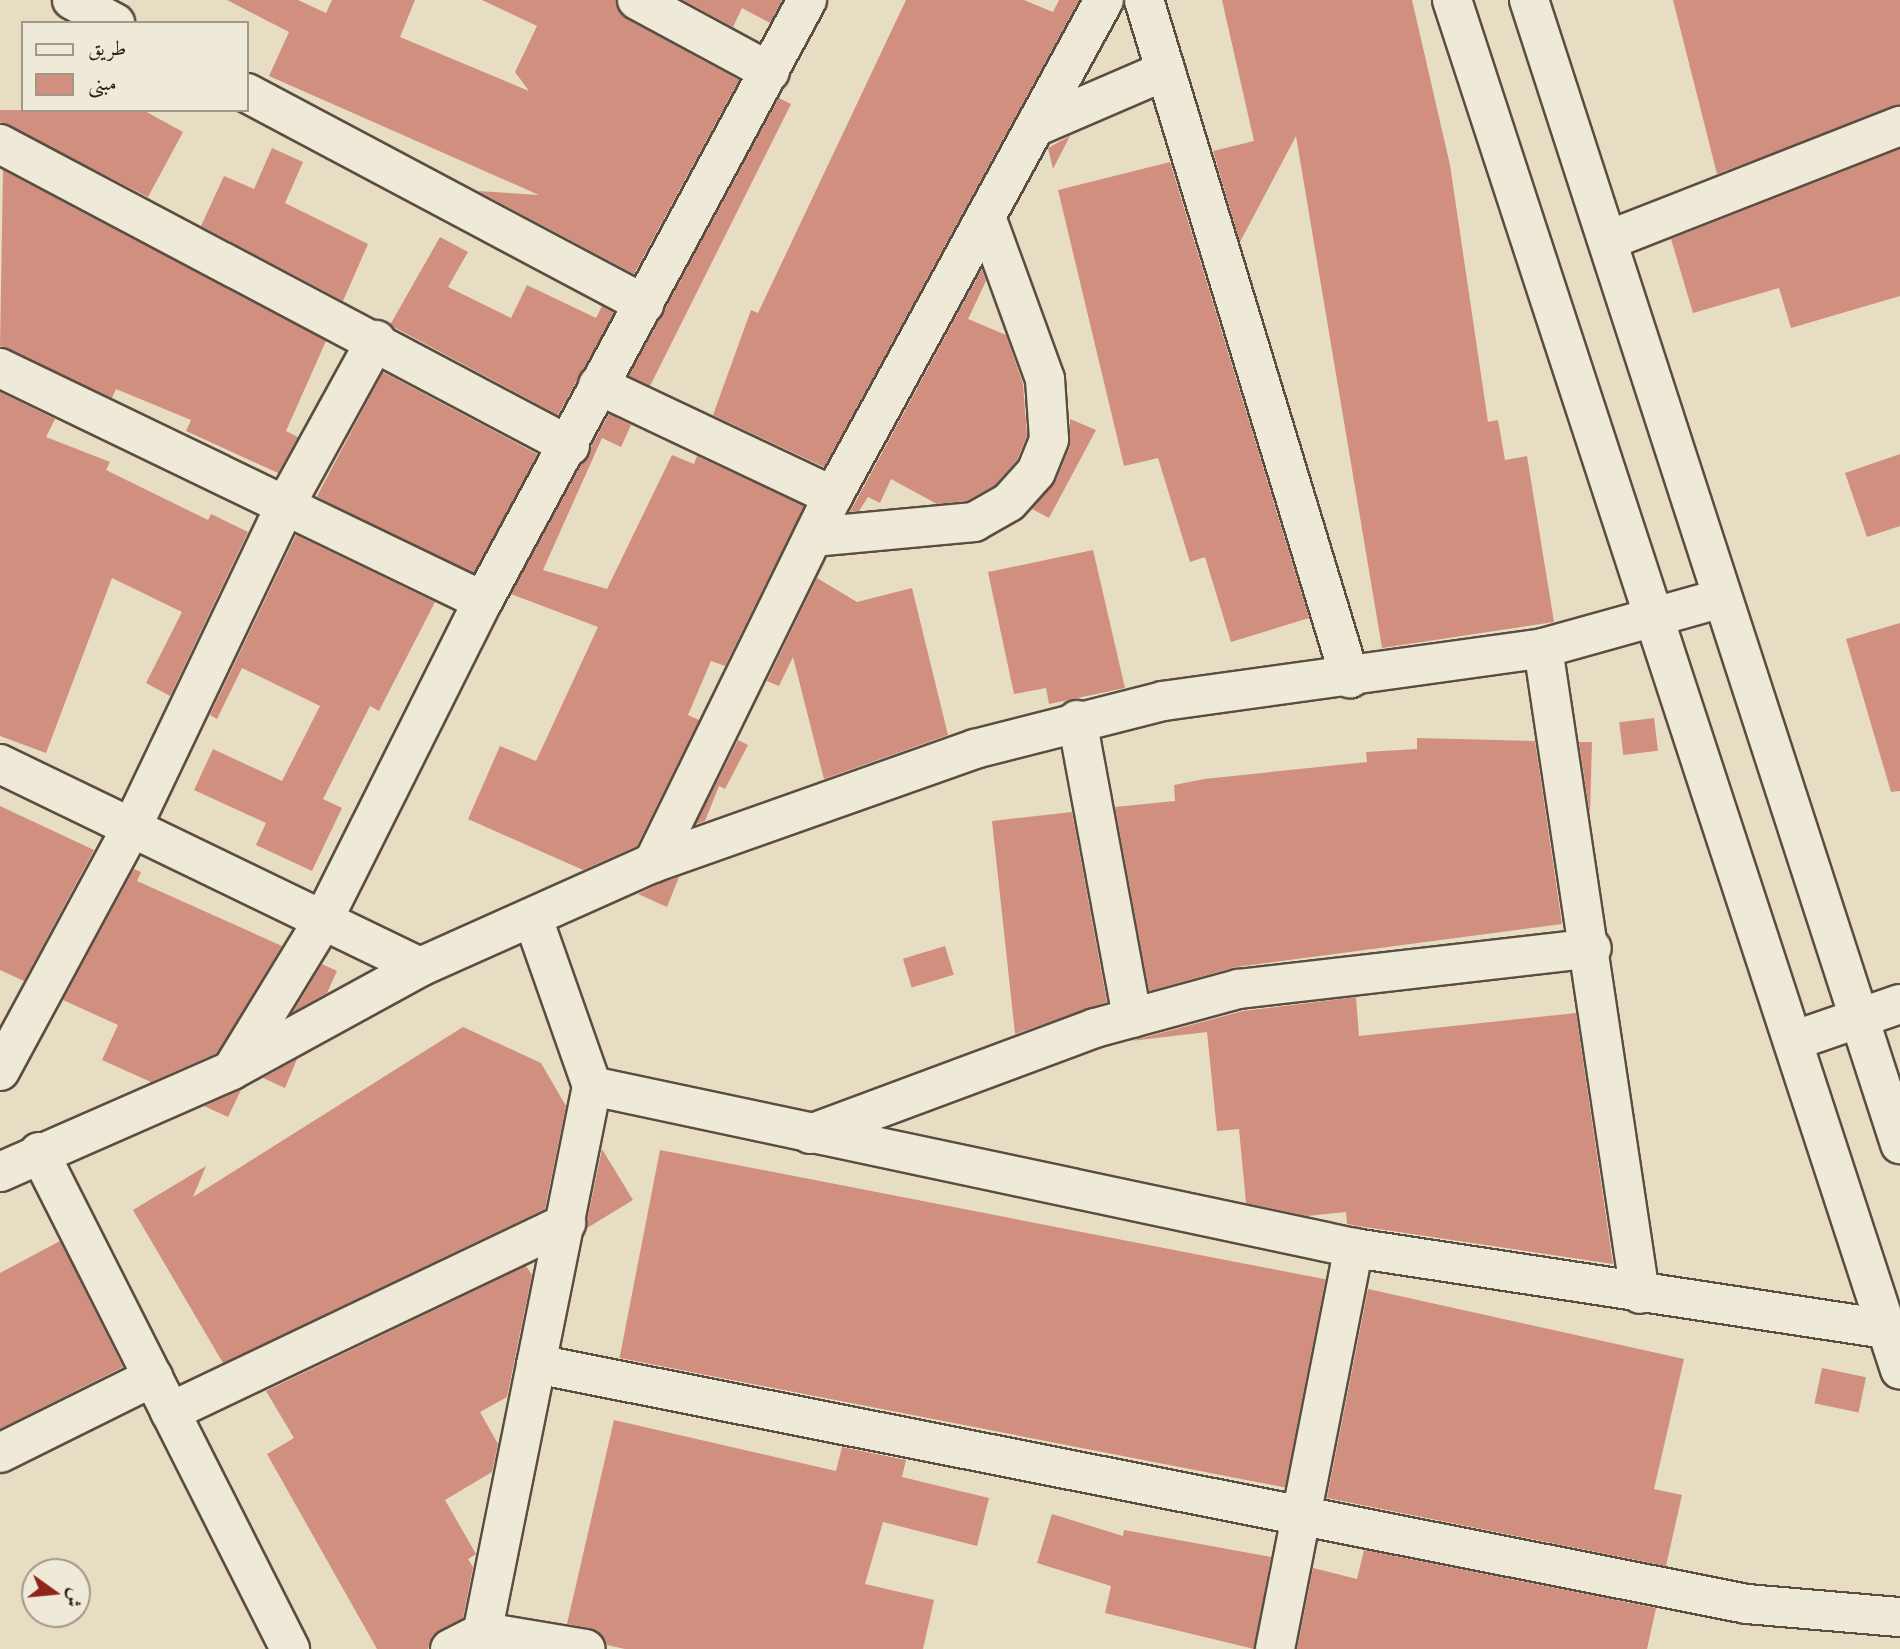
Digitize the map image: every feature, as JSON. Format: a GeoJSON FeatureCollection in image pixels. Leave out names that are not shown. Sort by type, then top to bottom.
{"type":"FeatureCollection","features":[{"type":"Feature","properties":{"kind":"street"},"geometry":{"type":"LineString","coordinates":[[72,0],[111,21]]}},
{"type":"Feature","properties":{"kind":"street"},"geometry":{"type":"LineString","coordinates":[[637,0],[770,72]]}},
{"type":"Feature","properties":{"kind":"street"},"geometry":{"type":"LineString","coordinates":[[232,1070],[321,924],[483,601],[570,446],[598,384],[644,304],[807,0]]}},
{"type":"Feature","properties":{"kind":"street"},"geometry":{"type":"LineString","coordinates":[[653,863],[833,496],[1104,0]]}},
{"type":"Feature","properties":{"kind":"street"},"geometry":{"type":"LineString","coordinates":[[1144,0],[1350,678]]}},
{"type":"Feature","properties":{"kind":"street"},"geometry":{"type":"LineString","coordinates":[[1452,0],[1900,1370]]}},
{"type":"Feature","properties":{"kind":"street"},"geometry":{"type":"LineString","coordinates":[[1529,0],[1609,240],[1719,599],[1862,1019],[1900,1144]]}},
{"type":"Feature","properties":{"kind":"street"},"geometry":{"type":"LineString","coordinates":[[1035,127],[1165,71]]}},
{"type":"Feature","properties":{"kind":"street"},"geometry":{"type":"LineString","coordinates":[[248,94],[644,304]]}},
{"type":"Feature","properties":{"kind":"street"},"geometry":{"type":"LineString","coordinates":[[1609,240],[1900,126]]}},
{"type":"Feature","properties":{"kind":"street"},"geometry":{"type":"LineString","coordinates":[[0,144],[376,340],[570,446]]}},
{"type":"Feature","properties":{"kind":"street"},"geometry":{"type":"LineString","coordinates":[[813,537],[974,522],[1009,502],[1037,472],[1049,439],[1045,379],[986,217]]}},
{"type":"Feature","properties":{"kind":"street"},"geometry":{"type":"LineString","coordinates":[[0,1070],[132,827],[287,502],[376,340]]}},
{"type":"Feature","properties":{"kind":"street"},"geometry":{"type":"LineString","coordinates":[[0,369],[287,502],[483,601]]}},
{"type":"Feature","properties":{"kind":"street"},"geometry":{"type":"LineString","coordinates":[[598,384],[833,496]]}},
{"type":"Feature","properties":{"kind":"street"},"geometry":{"type":"LineString","coordinates":[[290,1649],[153,1377],[14,1160],[232,1070],[420,967],[653,863],[1077,720],[1163,701],[1350,678],[1543,648],[1719,599]]}},
{"type":"Feature","properties":{"kind":"street"},"geometry":{"type":"LineString","coordinates":[[1543,648],[1592,948],[1640,1294]]}},
{"type":"Feature","properties":{"kind":"street"},"geometry":{"type":"LineString","coordinates":[[1077,720],[1132,1018]]}},
{"type":"Feature","properties":{"kind":"street"},"geometry":{"type":"LineString","coordinates":[[0,764],[132,827],[321,924],[420,967]]}},
{"type":"Feature","properties":{"kind":"street"},"geometry":{"type":"LineString","coordinates":[[481,1640],[592,1086],[533,918]]}},
{"type":"Feature","properties":{"kind":"street"},"geometry":{"type":"LineString","coordinates":[[810,1135],[1132,1018],[1239,989],[1592,948]]}},
{"type":"Feature","properties":{"kind":"street"},"geometry":{"type":"LineString","coordinates":[[1793,1041],[1900,1004]]}},
{"type":"Feature","properties":{"kind":"street"},"geometry":{"type":"LineString","coordinates":[[592,1086],[810,1135],[1354,1248],[1640,1294],[1886,1329]]}},
{"type":"Feature","properties":{"kind":"street"},"geometry":{"type":"LineString","coordinates":[[170,1412],[566,1223]]}},
{"type":"Feature","properties":{"kind":"street"},"geometry":{"type":"LineString","coordinates":[[1275,1649],[1354,1248]]}},
{"type":"Feature","properties":{"kind":"street"},"geometry":{"type":"LineString","coordinates":[[536,1364],[1747,1604],[1900,1617]]}},
{"type":"Feature","properties":{"kind":"street"},"geometry":{"type":"LineString","coordinates":[[0,1452],[153,1377]]}},
{"type":"Feature","properties":{"kind":"street"},"geometry":{"type":"LineString","coordinates":[[450,1649],[481,1640],[586,1649]]}},
{"type":"Feature","properties":{"kind":"building"},"geometry":{"type":"Polygon","coordinates":[[[227,0],[298,0],[326,13],[332,0],[415,0],[400,37],[529,91],[515,72],[537,26],[482,0],[615,0],[627,19],[739,80],[634,274],[478,191],[539,195],[269,76],[289,32],[227,0]]]}},
{"type":"Feature","properties":{"kind":"building"},"geometry":{"type":"Polygon","coordinates":[[[683,0],[782,0],[770,23],[742,8],[733,27],[683,0]]]}},
{"type":"Feature","properties":{"kind":"building"},"geometry":{"type":"Polygon","coordinates":[[[906,0],[1024,0],[1053,12],[1059,0],[1079,0],[824,467],[713,415],[751,310],[758,313],[906,0]]]}},
{"type":"Feature","properties":{"kind":"building"},"geometry":{"type":"Polygon","coordinates":[[[1222,0],[1412,0],[1450,165],[1488,422],[1498,420],[1505,460],[1527,456],[1554,622],[1382,648],[1296,136],[1240,242],[1213,151],[1254,141],[1222,0]]]}},
{"type":"Feature","properties":{"kind":"building"},"geometry":{"type":"Polygon","coordinates":[[[1673,0],[1900,0],[1900,105],[1717,174],[1673,0]]]}},
{"type":"Feature","properties":{"kind":"building"},"geometry":{"type":"Polygon","coordinates":[[[779,98],[791,104],[650,386],[629,376],[779,98]]]}},
{"type":"Feature","properties":{"kind":"building"},"geometry":{"type":"Polygon","coordinates":[[[0,110],[147,112],[183,132],[148,197],[0,122],[0,110]]]}},
{"type":"Feature","properties":{"kind":"building"},"geometry":{"type":"Polygon","coordinates":[[[1070,136],[1053,169],[1048,148],[1070,136]]]}},
{"type":"Feature","properties":{"kind":"building"},"geometry":{"type":"Polygon","coordinates":[[[272,148],[303,162],[285,203],[368,244],[343,301],[201,226],[224,176],[254,189],[272,148]]]}},
{"type":"Feature","properties":{"kind":"building"},"geometry":{"type":"Polygon","coordinates":[[[1900,149],[1900,296],[1791,328],[1779,288],[1693,313],[1671,239],[1900,149]]]}},
{"type":"Feature","properties":{"kind":"building"},"geometry":{"type":"Polygon","coordinates":[[[1170,162],[1309,618],[1231,642],[1205,557],[1190,562],[1158,458],[1124,466],[1058,190],[1170,162]]]}},
{"type":"Feature","properties":{"kind":"building"},"geometry":{"type":"Polygon","coordinates":[[[3,170],[326,341],[286,431],[298,437],[278,473],[186,431],[191,420],[116,389],[112,398],[0,346],[3,170]]]}},
{"type":"Feature","properties":{"kind":"building"},"geometry":{"type":"Polygon","coordinates":[[[440,237],[468,252],[448,287],[511,318],[527,285],[596,318],[602,306],[614,313],[558,415],[390,325],[440,237]]]}},
{"type":"Feature","properties":{"kind":"building"},"geometry":{"type":"Polygon","coordinates":[[[982,269],[986,281],[968,319],[1006,335],[1023,384],[1027,436],[1017,460],[995,485],[967,501],[937,504],[891,479],[880,503],[868,497],[859,511],[850,512],[982,269]]]}},
{"type":"Feature","properties":{"kind":"building"},"geometry":{"type":"Polygon","coordinates":[[[383,372],[538,454],[471,579],[317,496],[383,372]]]}},
{"type":"Feature","properties":{"kind":"building"},"geometry":{"type":"Polygon","coordinates":[[[0,392],[55,419],[46,437],[110,462],[106,470],[208,520],[211,514],[248,532],[170,696],[146,683],[182,612],[112,578],[46,753],[0,736],[0,392]]]}},
{"type":"Feature","properties":{"kind":"building"},"geometry":{"type":"Polygon","coordinates":[[[609,414],[631,425],[621,447],[602,438],[543,570],[607,589],[672,455],[694,464],[697,456],[804,506],[725,666],[711,661],[688,715],[699,720],[637,846],[583,870],[468,819],[500,746],[536,761],[598,627],[511,594],[609,414]]]}},
{"type":"Feature","properties":{"kind":"building"},"geometry":{"type":"Polygon","coordinates":[[[1070,419],[1096,430],[1049,518],[1032,509],[1056,480],[1070,446],[1070,419]]]}},
{"type":"Feature","properties":{"kind":"building"},"geometry":{"type":"Polygon","coordinates":[[[1900,454],[1900,526],[1867,537],[1845,473],[1900,454]]]}},
{"type":"Feature","properties":{"kind":"building"},"geometry":{"type":"Polygon","coordinates":[[[296,535],[435,602],[379,711],[370,706],[323,799],[342,808],[312,871],[256,845],[266,823],[194,790],[213,749],[282,781],[320,706],[242,668],[217,719],[210,715],[296,535]]]}},
{"type":"Feature","properties":{"kind":"building"},"geometry":{"type":"Polygon","coordinates":[[[1093,550],[1125,688],[1049,704],[1046,688],[1014,694],[988,572],[1093,550]]]}},
{"type":"Feature","properties":{"kind":"building"},"geometry":{"type":"Polygon","coordinates":[[[817,578],[857,602],[912,588],[948,735],[824,779],[793,657],[779,686],[767,681],[817,578]]]}},
{"type":"Feature","properties":{"kind":"building"},"geometry":{"type":"Polygon","coordinates":[[[1900,623],[1900,791],[1891,792],[1846,639],[1900,623]]]}},
{"type":"Feature","properties":{"kind":"building"},"geometry":{"type":"Polygon","coordinates":[[[1654,718],[1658,751],[1623,755],[1619,722],[1654,718]]]}},
{"type":"Feature","properties":{"kind":"building"},"geometry":{"type":"Polygon","coordinates":[[[1417,738],[1535,741],[1562,924],[1236,967],[1149,991],[1115,807],[1175,801],[1174,785],[1204,779],[1367,762],[1366,752],[1417,749],[1417,738]]]}},
{"type":"Feature","properties":{"kind":"building"},"geometry":{"type":"Polygon","coordinates":[[[738,740],[748,745],[725,789],[719,786],[705,821],[696,824],[738,740]]]}},
{"type":"Feature","properties":{"kind":"building"},"geometry":{"type":"Polygon","coordinates":[[[1579,742],[1592,742],[1590,815],[1579,742]]]}},
{"type":"Feature","properties":{"kind":"building"},"geometry":{"type":"Polygon","coordinates":[[[0,806],[94,850],[24,981],[0,970],[0,806]]]}},
{"type":"Feature","properties":{"kind":"building"},"geometry":{"type":"Polygon","coordinates":[[[1072,812],[1107,1002],[1015,1034],[992,821],[1072,812]]]}},
{"type":"Feature","properties":{"kind":"building"},"geometry":{"type":"Polygon","coordinates":[[[134,869],[141,872],[137,881],[282,946],[217,1053],[151,1082],[102,1060],[118,1025],[63,1000],[134,869]]]}},
{"type":"Feature","properties":{"kind":"building"},"geometry":{"type":"Polygon","coordinates":[[[679,877],[667,907],[638,894],[661,883],[679,877]]]}},
{"type":"Feature","properties":{"kind":"building"},"geometry":{"type":"Polygon","coordinates":[[[945,946],[954,975],[912,988],[903,959],[945,946]]]}},
{"type":"Feature","properties":{"kind":"building"},"geometry":{"type":"Polygon","coordinates":[[[322,964],[337,971],[327,993],[293,1012],[322,964]]]}},
{"type":"Feature","properties":{"kind":"building"},"geometry":{"type":"Polygon","coordinates":[[[1356,997],[1359,1036],[1576,1013],[1613,1264],[1347,1224],[1346,1212],[1307,1216],[1246,1203],[1239,1129],[1217,1131],[1207,1032],[1131,1041],[1243,1011],[1356,997]]]}},
{"type":"Feature","properties":{"kind":"building"},"geometry":{"type":"Polygon","coordinates":[[[463,1027],[541,1063],[566,1106],[545,1209],[223,1363],[133,1210],[206,1166],[193,1197],[463,1027]]]}},
{"type":"Feature","properties":{"kind":"building"},"geometry":{"type":"Polygon","coordinates":[[[297,1059],[285,1088],[263,1078],[297,1059]]]}},
{"type":"Feature","properties":{"kind":"building"},"geometry":{"type":"Polygon","coordinates":[[[241,1090],[228,1117],[204,1106],[241,1090]]]}},
{"type":"Feature","properties":{"kind":"building"},"geometry":{"type":"Polygon","coordinates":[[[602,1149],[633,1200],[587,1228],[587,1221],[602,1149]]]}},
{"type":"Feature","properties":{"kind":"building"},"geometry":{"type":"Polygon","coordinates":[[[660,1150],[1326,1279],[1285,1487],[620,1358],[660,1150]]]}},
{"type":"Feature","properties":{"kind":"building"},"geometry":{"type":"Polygon","coordinates":[[[60,1241],[123,1367],[0,1429],[0,1273],[60,1241]]]}},
{"type":"Feature","properties":{"kind":"building"},"geometry":{"type":"Polygon","coordinates":[[[526,1266],[532,1275],[507,1397],[480,1412],[498,1444],[492,1472],[445,1500],[476,1554],[468,1559],[473,1567],[463,1618],[432,1636],[428,1649],[377,1649],[267,1454],[294,1438],[266,1391],[526,1266]]]}},
{"type":"Feature","properties":{"kind":"building"},"geometry":{"type":"Polygon","coordinates":[[[1368,1289],[1684,1359],[1654,1489],[1682,1495],[1666,1566],[1327,1498],[1368,1289]]]}},
{"type":"Feature","properties":{"kind":"building"},"geometry":{"type":"Polygon","coordinates":[[[1822,1368],[1866,1377],[1859,1413],[1815,1403],[1822,1368]]]}},
{"type":"Feature","properties":{"kind":"building"},"geometry":{"type":"Polygon","coordinates":[[[614,1420],[836,1471],[842,1447],[906,1460],[902,1477],[989,1498],[977,1546],[883,1522],[865,1584],[934,1600],[923,1649],[625,1649],[607,1645],[590,1628],[567,1624],[614,1420]]]}},
{"type":"Feature","properties":{"kind":"building"},"geometry":{"type":"Polygon","coordinates":[[[1052,1514],[1123,1536],[1124,1530],[1271,1557],[1254,1649],[1105,1613],[1111,1586],[1037,1563],[1052,1514]]]}},
{"type":"Feature","properties":{"kind":"building"},"geometry":{"type":"Polygon","coordinates":[[[1364,1550],[1656,1608],[1647,1649],[1297,1649],[1313,1568],[1357,1579],[1364,1550]]]}}]}
